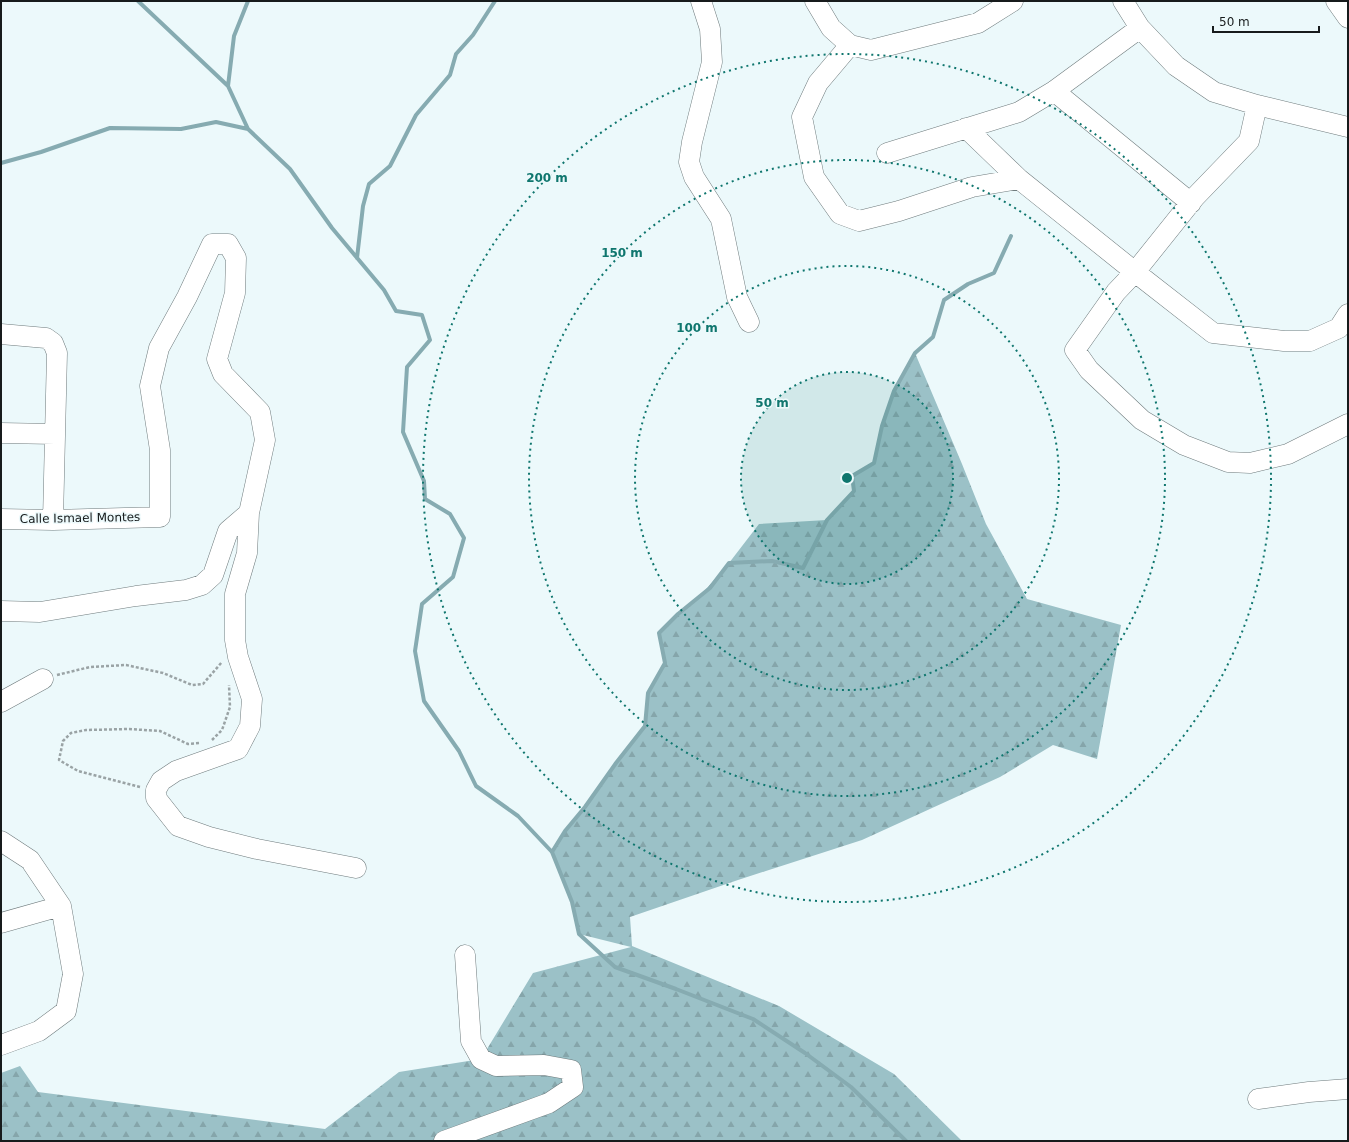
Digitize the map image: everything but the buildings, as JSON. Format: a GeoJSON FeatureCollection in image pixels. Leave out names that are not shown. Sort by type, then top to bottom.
{"type":"FeatureCollection","features":[{"type":"Feature","properties":{"kind":"street"},"geometry":{"type":"LineString","coordinates":[[701,1],[710,29],[712,62],[692,142],[689,162],[694,177],[721,219],[737,298],[749,322]]}},
{"type":"Feature","properties":{"kind":"street"},"geometry":{"type":"LineString","coordinates":[[816,1],[831,28],[850,45],[871,50],[978,22],[1013,1]]}},
{"type":"Feature","properties":{"kind":"street"},"geometry":{"type":"LineString","coordinates":[[1123,1],[1140,28],[1176,66],[1214,92],[1257,105],[1348,127]]}},
{"type":"Feature","properties":{"kind":"street"},"geometry":{"type":"LineString","coordinates":[[1336,1],[1348,18]]}},
{"type":"Feature","properties":{"kind":"street"},"geometry":{"type":"LineString","coordinates":[[887,153],[1018,112],[1054,91],[1140,28]]}},
{"type":"Feature","properties":{"kind":"street"},"geometry":{"type":"LineString","coordinates":[[850,45],[818,83],[802,117],[814,177],[840,214],[859,221],[899,211],[972,187],[1019,179]]}},
{"type":"Feature","properties":{"kind":"street"},"geometry":{"type":"LineString","coordinates":[[1054,91],[1191,203]]}},
{"type":"Feature","properties":{"kind":"street"},"geometry":{"type":"LineString","coordinates":[[1257,105],[1249,141],[1191,203],[1135,272],[1116,292],[1075,350],[1089,370],[1142,420],[1184,445],[1228,462],[1250,463],[1288,454],[1348,424]]}},
{"type":"Feature","properties":{"kind":"street"},"geometry":{"type":"LineString","coordinates":[[966,128],[1019,179],[1213,332],[1284,341],[1310,340],[1339,328],[1348,314]]}},
{"type":"Feature","properties":{"kind":"street","name":"Calle Ismael Montes"},"geometry":{"type":"LineString","coordinates":[[1,519],[52,520],[160,517],[160,450],[150,386],[159,348],[187,297],[212,244],[228,244],[236,258],[235,293],[217,359],[222,374],[260,412],[265,440],[249,513]]}},
{"type":"Feature","properties":{"kind":"street"},"geometry":{"type":"LineString","coordinates":[[1,334],[46,338],[53,343],[56,353],[52,520]]}},
{"type":"Feature","properties":{"kind":"street"},"geometry":{"type":"LineString","coordinates":[[1,433],[55,434]]}},
{"type":"Feature","properties":{"kind":"street"},"geometry":{"type":"LineString","coordinates":[[1,611],[40,612],[136,596],[186,590],[202,585],[213,575],[228,531],[249,513]]}},
{"type":"Feature","properties":{"kind":"street"},"geometry":{"type":"LineString","coordinates":[[249,513],[247,553],[235,594],[234,640],[252,699],[250,726],[238,749],[176,771],[161,781],[156,790],[156,798],[178,826],[209,837],[257,849],[356,868]]}},
{"type":"Feature","properties":{"kind":"street"},"geometry":{"type":"LineString","coordinates":[[1,702],[43,679]]}},
{"type":"Feature","properties":{"kind":"street"},"geometry":{"type":"LineString","coordinates":[[1,841],[30,860],[61,906],[73,974],[66,1011],[39,1031],[1,1045]]}},
{"type":"Feature","properties":{"kind":"street"},"geometry":{"type":"LineString","coordinates":[[1,923],[61,906]]}},
{"type":"Feature","properties":{"kind":"street"},"geometry":{"type":"LineString","coordinates":[[444,1141],[549,1103],[573,1087],[571,1070],[544,1065],[496,1066],[481,1059],[471,1041],[465,955]]}},
{"type":"Feature","properties":{"kind":"street"},"geometry":{"type":"LineString","coordinates":[[1258,1099],[1309,1092],[1348,1089]]}},
{"type":"Feature","properties":{"kind":"path"},"geometry":{"type":"LineString","coordinates":[[221,657],[224,668]]}},
{"type":"Feature","properties":{"kind":"path"},"geometry":{"type":"LineString","coordinates":[[43,679],[90,667],[126,665],[163,673],[192,685],[203,684],[222,661]]}},
{"type":"Feature","properties":{"kind":"path"},"geometry":{"type":"LineString","coordinates":[[208,743],[222,730],[230,707],[228,682]]}},
{"type":"Feature","properties":{"kind":"path"},"geometry":{"type":"LineString","coordinates":[[156,798],[140,786],[78,771],[59,760],[63,741],[71,732],[86,730],[128,729],[160,731],[188,744],[202,743]]}},
{"type":"Feature","properties":{"kind":"green space"},"geometry":{"type":"Polygon","coordinates":[[[915,353],[986,524],[1027,599],[1121,625],[1097,759],[1053,745],[1000,777],[862,840],[630,917],[632,946],[779,1006],[894,1074],[962,1141],[1,1141],[1,1073],[20,1066],[38,1092],[325,1129],[399,1072],[481,1059],[533,973],[631,947],[579,934],[572,902],[552,852],[565,831],[585,807],[616,763],[645,726],[648,693],[665,663],[659,633],[678,614],[700,596],[729,563],[759,524],[827,520],[853,491],[852,476],[874,463],[882,426],[894,391],[915,353]]]}},
{"type":"Feature","properties":{"kind":"waterway"},"geometry":{"type":"LineString","coordinates":[[138,1],[228,86]]}},
{"type":"Feature","properties":{"kind":"waterway"},"geometry":{"type":"LineString","coordinates":[[248,1],[234,36],[228,86],[248,129]]}},
{"type":"Feature","properties":{"kind":"waterway"},"geometry":{"type":"LineString","coordinates":[[357,258],[363,206],[369,184],[390,166],[416,115],[450,75],[456,54],[473,35],[495,1]]}},
{"type":"Feature","properties":{"kind":"waterway"},"geometry":{"type":"LineString","coordinates":[[1,163],[41,152],[110,128],[181,129],[216,122],[248,129],[290,169],[332,228],[384,290],[396,311],[422,315],[430,340],[407,367],[403,432],[424,481],[425,499],[450,514],[464,538],[453,577],[422,604],[415,651],[424,701],[459,751],[476,786],[518,816],[552,852],[572,902],[579,934],[615,967],[753,1019],[805,1053],[851,1087],[906,1141]]}},
{"type":"Feature","properties":{"kind":"waterway"},"geometry":{"type":"LineString","coordinates":[[552,852],[565,831],[585,807],[616,763],[645,726],[648,693],[665,663],[659,633],[678,614],[710,588],[729,563],[772,561],[803,568],[827,520],[854,491],[852,476],[874,463],[882,426],[894,391],[915,353],[933,337],[944,300],[968,284],[994,273],[1011,236]]}}]}
